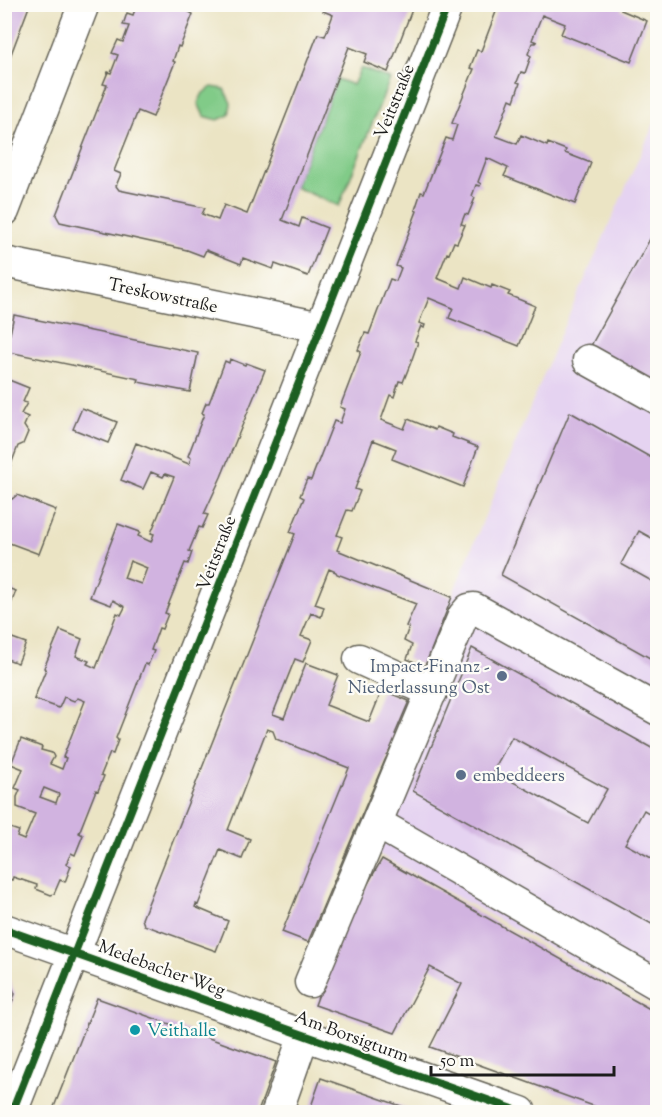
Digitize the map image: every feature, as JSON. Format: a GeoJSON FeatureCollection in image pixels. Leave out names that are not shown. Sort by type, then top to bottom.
{"type":"FeatureCollection","features":[{"type":"Feature","properties":{"kind":"street"},"geometry":{"type":"LineString","coordinates":[[4,211],[84,4]]}},
{"type":"Feature","properties":{"kind":"street","name":"Veitstraße"},"geometry":{"type":"LineString","coordinates":[[12,1113],[448,4]]}},
{"type":"Feature","properties":{"kind":"street","name":"Treskowstraße"},"geometry":{"type":"LineString","coordinates":[[4,262],[321,327]]}},
{"type":"Feature","properties":{"kind":"street"},"geometry":{"type":"LineString","coordinates":[[588,360],[657,399]]}},
{"type":"Feature","properties":{"kind":"street"},"geometry":{"type":"LineString","coordinates":[[310,982],[463,616],[469,609],[474,608],[657,711]]}},
{"type":"Feature","properties":{"kind":"street"},"geometry":{"type":"LineString","coordinates":[[359,659],[432,692]]}},
{"type":"Feature","properties":{"kind":"street"},"geometry":{"type":"LineString","coordinates":[[377,823],[657,985]]}},
{"type":"Feature","properties":{"kind":"street","name":"Medebacher Weg"},"geometry":{"type":"LineString","coordinates":[[4,929],[241,1013]]}},
{"type":"Feature","properties":{"kind":"street","name":"Am Borsigturm"},"geometry":{"type":"LineString","coordinates":[[241,1013],[521,1113]]}},
{"type":"Feature","properties":{"kind":"street"},"geometry":{"type":"LineString","coordinates":[[278,1113],[304,1035]]}},
{"type":"Feature","properties":{"kind":"shaded area"},"geometry":{"type":"Polygon","coordinates":[[[657,117],[657,1007],[362,845],[433,670],[425,666],[454,591],[560,335],[657,117]]]}},
{"type":"Feature","properties":{"kind":"green space"},"geometry":{"type":"Polygon","coordinates":[[[361,68],[390,79],[339,206],[295,187],[337,79],[353,85],[361,68]]]}},
{"type":"Feature","properties":{"kind":"green space"},"geometry":{"type":"Polygon","coordinates":[[[212,87],[224,89],[231,103],[229,115],[218,120],[204,116],[198,103],[203,93],[212,87]]]}},
{"type":"Feature","properties":{"kind":"building"},"geometry":{"type":"Polygon","coordinates":[[[4,4],[30,4],[5,70],[4,70],[4,4]]]}},
{"type":"Feature","properties":{"kind":"building"},"geometry":{"type":"Polygon","coordinates":[[[137,4],[192,4],[189,12],[193,14],[180,47],[178,46],[173,61],[175,62],[153,117],[138,111],[114,171],[121,174],[116,186],[119,190],[205,208],[202,214],[218,220],[224,205],[247,214],[318,34],[325,36],[333,15],[323,11],[326,4],[408,5],[413,7],[388,72],[364,62],[367,54],[349,47],[282,220],[299,227],[302,218],[327,228],[308,276],[275,264],[273,269],[243,258],[241,264],[206,250],[203,256],[187,250],[60,222],[56,215],[107,85],[103,84],[108,72],[111,73],[118,55],[112,53],[118,40],[123,42],[129,26],[123,25],[127,13],[133,15],[137,4]]]}},
{"type":"Feature","properties":{"kind":"building"},"geometry":{"type":"Polygon","coordinates":[[[499,4],[614,4],[622,8],[621,10],[647,21],[631,62],[561,34],[565,24],[542,15],[532,40],[537,42],[532,43],[528,54],[531,56],[525,73],[521,72],[514,101],[510,99],[496,136],[517,144],[521,135],[547,146],[548,143],[566,150],[565,153],[591,163],[575,204],[504,176],[508,168],[487,158],[478,182],[481,184],[476,185],[472,196],[475,198],[468,215],[465,214],[461,224],[465,225],[457,243],[454,242],[449,254],[447,253],[437,278],[461,288],[465,277],[491,288],[492,285],[510,292],[508,295],[535,306],[519,346],[449,318],[453,308],[429,298],[419,323],[425,325],[424,328],[421,326],[415,341],[418,342],[411,362],[403,382],[399,381],[394,397],[390,395],[381,420],[404,429],[408,419],[435,430],[436,427],[453,434],[452,437],[478,447],[463,487],[392,459],[396,449],[373,440],[355,489],[360,491],[352,511],[347,510],[337,535],[342,537],[337,550],[452,597],[425,666],[407,659],[412,645],[404,641],[409,627],[406,626],[416,604],[329,569],[315,604],[324,607],[321,617],[311,613],[301,636],[312,640],[303,662],[295,659],[273,714],[284,718],[306,663],[338,675],[326,705],[369,722],[382,690],[409,701],[395,734],[398,735],[385,760],[308,942],[282,932],[349,768],[276,739],[273,731],[267,729],[228,830],[250,839],[242,859],[220,850],[198,905],[196,904],[195,907],[228,921],[216,951],[144,925],[142,919],[295,534],[290,532],[304,498],[300,496],[307,479],[311,480],[334,421],[340,423],[345,409],[340,407],[361,352],[358,350],[365,333],[369,334],[390,279],[396,281],[401,268],[396,266],[417,211],[415,210],[421,192],[424,193],[446,138],[452,140],[457,125],[452,123],[474,69],[470,68],[477,50],[481,51],[499,4]]]}},
{"type":"Feature","properties":{"kind":"building"},"geometry":{"type":"Polygon","coordinates":[[[655,230],[657,232],[657,389],[588,351],[655,230]]]}},
{"type":"Feature","properties":{"kind":"building"},"geometry":{"type":"Polygon","coordinates":[[[14,315],[198,353],[190,392],[4,351],[14,315]]]}},
{"type":"Feature","properties":{"kind":"building"},"geometry":{"type":"Polygon","coordinates":[[[230,359],[265,370],[204,514],[208,515],[202,528],[199,527],[189,551],[192,552],[188,564],[185,563],[165,613],[168,614],[162,629],[159,628],[151,650],[154,651],[148,665],[145,664],[116,738],[118,740],[113,754],[110,753],[101,775],[104,776],[79,833],[83,835],[75,855],[71,853],[66,864],[71,866],[65,882],[60,880],[54,894],[51,895],[36,889],[37,885],[13,877],[12,880],[4,878],[4,826],[19,831],[17,837],[24,840],[35,814],[17,807],[20,790],[15,788],[23,769],[11,764],[21,739],[52,753],[54,757],[50,764],[62,769],[66,758],[63,757],[85,701],[78,698],[74,701],[64,697],[59,708],[34,699],[60,630],[82,639],[76,656],[89,661],[87,664],[96,668],[117,613],[121,615],[125,607],[113,600],[111,605],[90,597],[118,524],[140,532],[138,536],[151,542],[154,534],[151,533],[174,477],[165,474],[163,477],[151,472],[143,489],[121,480],[136,443],[189,464],[191,458],[188,456],[204,414],[202,413],[206,403],[209,403],[225,361],[229,363],[230,359]],[[130,561],[124,578],[141,584],[147,568],[130,561]],[[44,788],[40,797],[56,803],[59,794],[44,788]]]}},
{"type":"Feature","properties":{"kind":"building"},"geometry":{"type":"Polygon","coordinates":[[[4,378],[29,388],[23,402],[27,403],[21,414],[28,417],[24,426],[28,432],[23,444],[18,446],[5,480],[4,378]]]}},
{"type":"Feature","properties":{"kind":"building"},"geometry":{"type":"Polygon","coordinates":[[[82,408],[117,422],[108,443],[73,429],[82,408]]]}},
{"type":"Feature","properties":{"kind":"building"},"geometry":{"type":"Polygon","coordinates":[[[570,412],[657,461],[657,541],[639,531],[621,564],[657,584],[657,662],[501,575],[570,412]]]}},
{"type":"Feature","properties":{"kind":"building"},"geometry":{"type":"Polygon","coordinates":[[[4,494],[12,499],[17,495],[56,510],[39,554],[4,541],[4,494]]]}},
{"type":"Feature","properties":{"kind":"building"},"geometry":{"type":"Polygon","coordinates":[[[4,587],[16,591],[9,609],[4,607],[4,587]]]}},
{"type":"Feature","properties":{"kind":"building"},"geometry":{"type":"Polygon","coordinates":[[[4,635],[26,643],[18,663],[4,658],[4,635]]]}},
{"type":"Feature","properties":{"kind":"building"},"geometry":{"type":"Polygon","coordinates":[[[472,648],[657,751],[657,818],[644,810],[625,844],[657,861],[657,927],[413,791],[472,648]],[[512,737],[493,771],[588,823],[607,789],[512,737]]]}},
{"type":"Feature","properties":{"kind":"building"},"geometry":{"type":"Polygon","coordinates":[[[382,859],[657,1013],[657,1112],[610,1112],[430,1047],[462,984],[430,967],[395,1033],[315,1005],[345,923],[382,859]]]}},
{"type":"Feature","properties":{"kind":"building"},"geometry":{"type":"Polygon","coordinates":[[[4,980],[10,982],[15,994],[5,1022],[4,980]]]}},
{"type":"Feature","properties":{"kind":"building","name":"Veithalle"},"geometry":{"type":"Polygon","coordinates":[[[97,998],[276,1062],[258,1112],[52,1112],[97,998]]]}},
{"type":"Feature","properties":{"kind":"building"},"geometry":{"type":"Polygon","coordinates":[[[321,1078],[418,1112],[309,1112],[321,1078]]]}},
{"type":"Feature","properties":{"kind":"cycle path"},"geometry":{"type":"LineString","coordinates":[[12,1112],[448,4]]}},
{"type":"Feature","properties":{"kind":"cycle path"},"geometry":{"type":"LineString","coordinates":[[4,929],[521,1112]]}},
{"type":"Feature","properties":{"kind":"place","name":"Impact-Finanz - Niederlassung Ost"},"geometry":{"type":"Point","coordinates":[502,676]}},
{"type":"Feature","properties":{"kind":"place","name":"embeddeers"},"geometry":{"type":"Point","coordinates":[461,775]}},
{"type":"Feature","properties":{"kind":"place","name":"Veithalle"},"geometry":{"type":"Point","coordinates":[135,1030]}}]}
